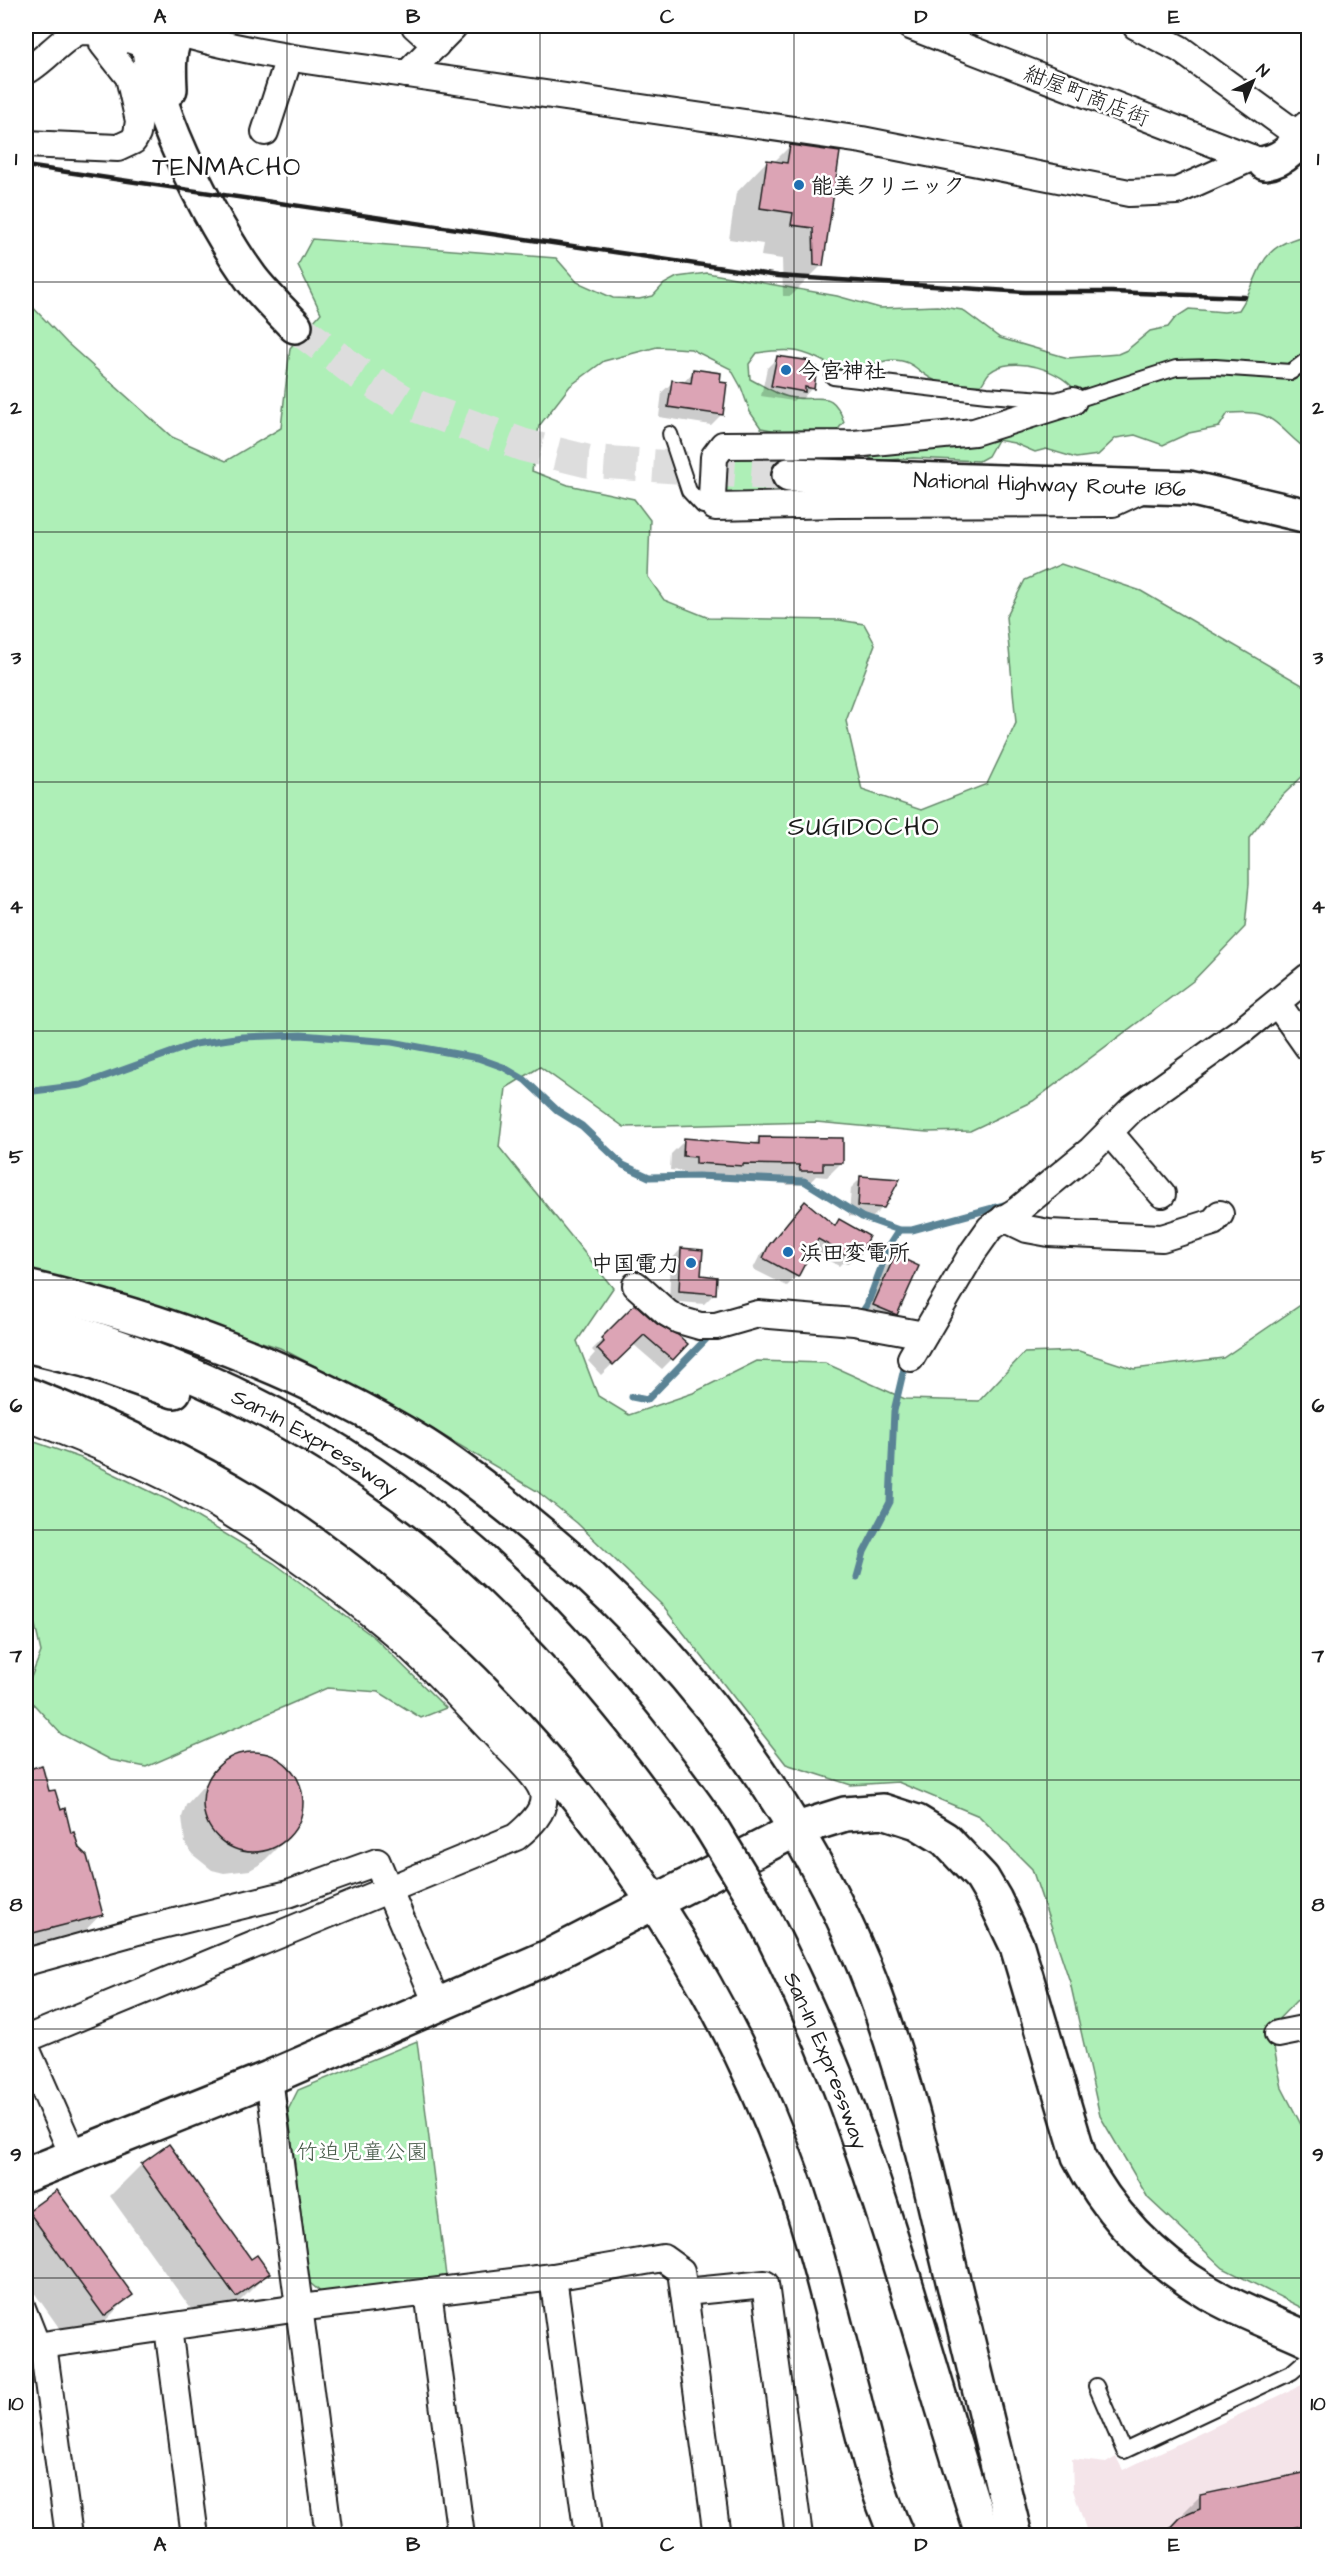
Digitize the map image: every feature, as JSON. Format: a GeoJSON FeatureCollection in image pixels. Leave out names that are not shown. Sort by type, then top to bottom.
{"type":"FeatureCollection","features":[{"type":"Feature","properties":{"kind":"main road"},"geometry":{"type":"LineString","coordinates":[[155,32],[156,88],[193,180],[223,237],[252,280],[295,326]]}},
{"type":"Feature","properties":{"kind":"main road","name":"National Highway Route 186"},"geometry":{"type":"LineString","coordinates":[[789,475],[1151,486],[1207,490],[1308,516]]}},
{"type":"Feature","properties":{"kind":"main road"},"geometry":{"type":"LineString","coordinates":[[26,1287],[107,1307],[225,1348],[297,1379],[424,1445],[492,1493],[555,1544],[615,1600],[670,1658],[723,1722],[762,1775],[797,1829],[845,1922],[875,1995],[899,2066],[922,2149],[1015,2535]]}},
{"type":"Feature","properties":{"kind":"main road","name":"San-In Expressway"},"geometry":{"type":"LineString","coordinates":[[26,1318],[93,1337],[161,1361],[267,1410],[328,1445],[408,1500],[457,1539],[501,1579],[561,1641],[637,1726],[711,1827],[750,1892],[786,1960],[819,2035],[850,2115],[983,2535]]}},
{"type":"Feature","properties":{"kind":"main road","name":"San-In Expressway"},"geometry":{"type":"LineString","coordinates":[[26,1345],[86,1360],[142,1378],[243,1420],[308,1453],[410,1518],[461,1556],[561,1641]]}},
{"type":"Feature","properties":{"kind":"main road"},"geometry":{"type":"LineString","coordinates":[[26,1394],[146,1444],[216,1481],[282,1522],[347,1569],[408,1620],[467,1675],[572,1788],[655,1904],[718,2010],[770,2119],[812,2237],[875,2477],[897,2535]]}},
{"type":"Feature","properties":{"kind":"main road"},"geometry":{"type":"LineString","coordinates":[[26,2175],[269,2078],[546,1958],[797,1829],[845,1814],[883,1811],[917,1822],[945,1839],[982,1878],[991,1893],[1017,1946],[1079,2156],[1102,2198],[1156,2257],[1201,2288],[1308,2339]]}},
{"type":"Feature","properties":{"kind":"street"},"geometry":{"type":"LineString","coordinates":[[415,26],[436,45]]}},
{"type":"Feature","properties":{"kind":"street"},"geometry":{"type":"LineString","coordinates":[[407,74],[454,26]]}},
{"type":"Feature","properties":{"kind":"street","name":"紺屋町商店街"},"geometry":{"type":"LineString","coordinates":[[910,26],[1287,150]]}},
{"type":"Feature","properties":{"kind":"street"},"geometry":{"type":"LineString","coordinates":[[26,71],[49,56],[75,33],[155,32],[289,58],[862,140],[1129,193],[1177,191],[1287,150],[1180,49],[1136,26]]}},
{"type":"Feature","properties":{"kind":"street"},"geometry":{"type":"LineString","coordinates":[[26,144],[118,148],[133,141],[137,134],[139,121],[129,77],[104,44],[109,37],[155,32]]}},
{"type":"Feature","properties":{"kind":"street"},"geometry":{"type":"LineString","coordinates":[[265,132],[289,58]]}},
{"type":"Feature","properties":{"kind":"street"},"geometry":{"type":"LineString","coordinates":[[1074,401],[974,432],[855,444],[723,445],[714,457],[712,498],[715,507],[1113,502],[1151,486]]}},
{"type":"Feature","properties":{"kind":"street"},"geometry":{"type":"LineString","coordinates":[[911,1358],[973,1252],[990,1228],[1018,1210],[1109,1132],[1131,1109],[1244,1029],[1308,977]]}},
{"type":"Feature","properties":{"kind":"street"},"geometry":{"type":"LineString","coordinates":[[1277,1003],[1308,1047]]}},
{"type":"Feature","properties":{"kind":"street"},"geometry":{"type":"LineString","coordinates":[[1109,1132],[1162,1194]]}},
{"type":"Feature","properties":{"kind":"street"},"geometry":{"type":"LineString","coordinates":[[1004,1218],[1027,1229],[1048,1233],[1162,1238],[1213,1222],[1220,1214]]}},
{"type":"Feature","properties":{"kind":"street"},"geometry":{"type":"LineString","coordinates":[[636,1285],[667,1313],[679,1320],[700,1326],[716,1326],[758,1314],[854,1322],[924,1335]]}},
{"type":"Feature","properties":{"kind":"street"},"geometry":{"type":"LineString","coordinates":[[26,1417],[105,1448],[210,1501],[301,1560],[389,1629],[454,1691],[536,1781],[543,1792],[536,1819],[516,1837],[26,2039]]}},
{"type":"Feature","properties":{"kind":"street"},"geometry":{"type":"LineString","coordinates":[[26,1962],[134,1932],[288,1894],[377,1862],[438,2006]]}},
{"type":"Feature","properties":{"kind":"street"},"geometry":{"type":"LineString","coordinates":[[1278,2034],[1308,2028]]}},
{"type":"Feature","properties":{"kind":"street"},"geometry":{"type":"LineString","coordinates":[[26,2048],[74,2157]]}},
{"type":"Feature","properties":{"kind":"street"},"geometry":{"type":"LineString","coordinates":[[269,2078],[330,2535]]}},
{"type":"Feature","properties":{"kind":"street"},"geometry":{"type":"LineString","coordinates":[[69,2535],[43,2345],[299,2308],[553,2277],[663,2258],[681,2271],[717,2535]]}},
{"type":"Feature","properties":{"kind":"street"},"geometry":{"type":"LineString","coordinates":[[553,2277],[588,2535]]}},
{"type":"Feature","properties":{"kind":"street"},"geometry":{"type":"LineString","coordinates":[[685,2292],[765,2284],[799,2535]]}},
{"type":"Feature","properties":{"kind":"street"},"geometry":{"type":"LineString","coordinates":[[428,2292],[461,2535]]}},
{"type":"Feature","properties":{"kind":"street"},"geometry":{"type":"LineString","coordinates":[[168,2328],[195,2535]]}},
{"type":"Feature","properties":{"kind":"lane"},"geometry":{"type":"LineString","coordinates":[[833,378],[987,395],[1074,401],[1176,368],[1215,367],[1291,372],[1308,359]]}},
{"type":"Feature","properties":{"kind":"lane"},"geometry":{"type":"LineString","coordinates":[[670,434],[689,491],[703,506],[715,507]]}},
{"type":"Feature","properties":{"kind":"lane"},"geometry":{"type":"LineString","coordinates":[[26,2302],[43,2345]]}},
{"type":"Feature","properties":{"kind":"lane"},"geometry":{"type":"LineString","coordinates":[[1096,2386],[1124,2451],[1292,2372],[1308,2358]]}},
{"type":"Feature","properties":{"kind":"shaded area"},"geometry":{"type":"Polygon","coordinates":[[[1308,2382],[1308,2535],[1088,2535],[1073,2490],[1072,2459],[1106,2463],[1116,2457],[1123,2470],[1308,2382]]]}},
{"type":"Feature","properties":{"kind":"green space"},"geometry":{"type":"Polygon","coordinates":[[[1308,235],[1308,450],[1269,418],[1253,413],[1228,413],[1219,427],[1189,433],[1163,445],[1135,435],[1116,438],[1098,455],[1076,458],[1046,449],[1035,452],[1014,443],[997,440],[988,456],[979,461],[913,458],[875,461],[865,455],[1074,415],[1081,409],[1078,395],[1062,378],[1037,367],[1024,365],[1011,364],[999,367],[989,373],[981,385],[963,385],[934,380],[910,364],[899,361],[882,362],[847,373],[813,356],[796,351],[757,353],[749,364],[750,379],[784,396],[805,399],[820,398],[831,401],[836,405],[844,422],[835,433],[783,432],[761,428],[750,412],[741,387],[731,369],[691,349],[657,347],[604,361],[570,386],[539,426],[532,471],[568,485],[634,499],[650,520],[648,577],[664,600],[709,618],[839,620],[864,624],[875,644],[846,721],[862,790],[921,810],[987,784],[1016,723],[1006,617],[1025,580],[1061,564],[1141,591],[1304,686],[1308,695],[1308,771],[1281,797],[1249,838],[1249,884],[1245,927],[1193,981],[1033,1101],[970,1131],[927,1132],[816,1122],[624,1127],[540,1067],[506,1088],[499,1147],[613,1288],[577,1341],[598,1396],[629,1415],[693,1393],[757,1361],[825,1363],[905,1399],[979,1401],[1024,1353],[1079,1351],[1134,1369],[1223,1358],[1308,1300],[1308,1995],[1296,2001],[1270,2028],[1282,2088],[1308,2138],[1308,2311],[1223,2268],[1148,2198],[1100,2116],[1070,1982],[1032,1869],[979,1816],[898,1782],[851,1785],[786,1764],[661,1604],[577,1523],[537,1491],[403,1412],[280,1348],[116,1295],[26,1271],[26,300],[67,343],[172,437],[226,461],[281,428],[290,348],[321,313],[298,265],[312,239],[556,258],[577,282],[613,298],[639,299],[653,296],[664,284],[677,277],[707,273],[837,296],[880,308],[937,306],[962,310],[1000,338],[1068,358],[1118,354],[1127,350],[1150,331],[1168,327],[1175,318],[1189,309],[1224,312],[1239,310],[1269,254],[1291,240],[1308,235]]]}},
{"type":"Feature","properties":{"kind":"green space"},"geometry":{"type":"Polygon","coordinates":[[[783,452],[781,500],[726,500],[718,493],[720,456],[783,452]]]}},
{"type":"Feature","properties":{"kind":"green space"},"geometry":{"type":"Polygon","coordinates":[[[26,1439],[81,1458],[170,1501],[274,1563],[375,1638],[446,1708],[421,1718],[379,1692],[327,1688],[146,1767],[111,1760],[61,1734],[26,1696],[26,1690],[41,1652],[35,1625],[26,1619],[26,1439]]]}},
{"type":"Feature","properties":{"kind":"green space","name":"竹迫児童公園"},"geometry":{"type":"Polygon","coordinates":[[[417,2041],[446,2276],[323,2294],[310,2283],[288,2110],[298,2090],[417,2041]]]}},
{"type":"Feature","properties":{"kind":"building","name":"能美クリニック"},"geometry":{"type":"Polygon","coordinates":[[[790,145],[840,152],[823,266],[814,265],[813,228],[791,225],[793,213],[760,208],[767,160],[787,163],[790,145]]]}},
{"type":"Feature","properties":{"kind":"building","name":"今宮神社"},"geometry":{"type":"Polygon","coordinates":[[[777,356],[811,361],[811,366],[817,367],[814,389],[805,387],[805,392],[771,386],[777,356]]]}},
{"type":"Feature","properties":{"kind":"building"},"geometry":{"type":"Polygon","coordinates":[[[693,369],[721,373],[720,382],[727,383],[723,415],[668,407],[672,380],[691,383],[693,369]]]}},
{"type":"Feature","properties":{"kind":"building"},"geometry":{"type":"Polygon","coordinates":[[[759,1137],[843,1138],[843,1163],[823,1163],[823,1171],[800,1171],[799,1165],[743,1164],[743,1166],[696,1163],[696,1157],[683,1156],[684,1138],[759,1144],[759,1137]]]}},
{"type":"Feature","properties":{"kind":"building"},"geometry":{"type":"Polygon","coordinates":[[[860,1176],[900,1179],[884,1208],[858,1206],[860,1176]]]}},
{"type":"Feature","properties":{"kind":"building"},"geometry":{"type":"Polygon","coordinates":[[[805,1201],[835,1226],[839,1219],[869,1236],[860,1253],[852,1253],[850,1257],[818,1239],[798,1277],[763,1258],[769,1245],[805,1201]]]}},
{"type":"Feature","properties":{"kind":"building","name":"中国電力"},"geometry":{"type":"Polygon","coordinates":[[[681,1248],[703,1250],[701,1275],[717,1277],[716,1294],[679,1291],[681,1248]]]}},
{"type":"Feature","properties":{"kind":"building"},"geometry":{"type":"Polygon","coordinates":[[[895,1255],[919,1266],[897,1315],[873,1305],[895,1255]]]}},
{"type":"Feature","properties":{"kind":"building"},"geometry":{"type":"Polygon","coordinates":[[[635,1304],[657,1324],[678,1335],[688,1344],[673,1360],[644,1335],[613,1365],[597,1349],[604,1342],[601,1338],[635,1304]]]}},
{"type":"Feature","properties":{"kind":"building"},"geometry":{"type":"Polygon","coordinates":[[[253,1752],[272,1755],[289,1766],[300,1783],[303,1802],[300,1821],[289,1838],[272,1849],[253,1852],[234,1849],[217,1838],[206,1821],[203,1802],[206,1783],[217,1766],[234,1755],[253,1752]]]}},
{"type":"Feature","properties":{"kind":"building"},"geometry":{"type":"Polygon","coordinates":[[[42,1765],[49,1791],[55,1790],[61,1810],[65,1808],[71,1833],[74,1832],[79,1848],[87,1856],[103,1915],[33,1933],[29,1916],[26,1917],[26,1770],[42,1765]]]}},
{"type":"Feature","properties":{"kind":"building"},"geometry":{"type":"Polygon","coordinates":[[[169,2144],[251,2259],[257,2255],[270,2273],[236,2297],[141,2164],[169,2144]]]}},
{"type":"Feature","properties":{"kind":"building"},"geometry":{"type":"Polygon","coordinates":[[[57,2190],[133,2295],[104,2316],[28,2211],[57,2190]]]}},
{"type":"Feature","properties":{"kind":"building"},"geometry":{"type":"Polygon","coordinates":[[[1308,2472],[1308,2524],[1264,2535],[1164,2535],[1181,2517],[1200,2509],[1200,2495],[1308,2472]]]}},
{"type":"Feature","properties":{"kind":"waterway"},"geometry":{"type":"LineString","coordinates":[[26,1092],[81,1085],[195,1044],[242,1037],[301,1035],[392,1042],[478,1058],[503,1067],[525,1080],[558,1111],[582,1126],[623,1165],[649,1177],[698,1176],[804,1181],[862,1217],[899,1230],[912,1230],[1004,1205]]}},
{"type":"Feature","properties":{"kind":"waterway"},"geometry":{"type":"LineString","coordinates":[[859,1314],[867,1305],[890,1244],[899,1230]]}},
{"type":"Feature","properties":{"kind":"waterway"},"geometry":{"type":"LineString","coordinates":[[632,1397],[647,1400],[711,1334]]}},
{"type":"Feature","properties":{"kind":"waterway"},"geometry":{"type":"LineString","coordinates":[[857,1577],[864,1552],[890,1502],[894,1411],[906,1360]]}},
{"type":"Feature","properties":{"kind":"tunnel"},"geometry":{"type":"LineString","coordinates":[[295,326],[355,371],[405,402],[523,445],[587,461],[789,475]]}},
{"type":"Feature","properties":{"kind":"railway"},"geometry":{"type":"LineString","coordinates":[[26,166],[778,276],[1025,292],[1111,292],[1245,297]]}},
{"type":"Feature","properties":{"kind":"place","name":"能美クリニック"},"geometry":{"type":"Point","coordinates":[799,185]}},
{"type":"Feature","properties":{"kind":"place","name":"今宮神社"},"geometry":{"type":"Point","coordinates":[786,370]}},
{"type":"Feature","properties":{"kind":"place","name":"浜田変電所"},"geometry":{"type":"Point","coordinates":[788,1252]}},
{"type":"Feature","properties":{"kind":"place","name":"中国電力"},"geometry":{"type":"Point","coordinates":[691,1263]}},
{"type":"Feature","properties":{"kind":"district","name":"TENMACHO"},"geometry":{"type":"Point","coordinates":[227,166]}},
{"type":"Feature","properties":{"kind":"district","name":"SUGIDOCHO"},"geometry":{"type":"Point","coordinates":[864,826]}}]}
